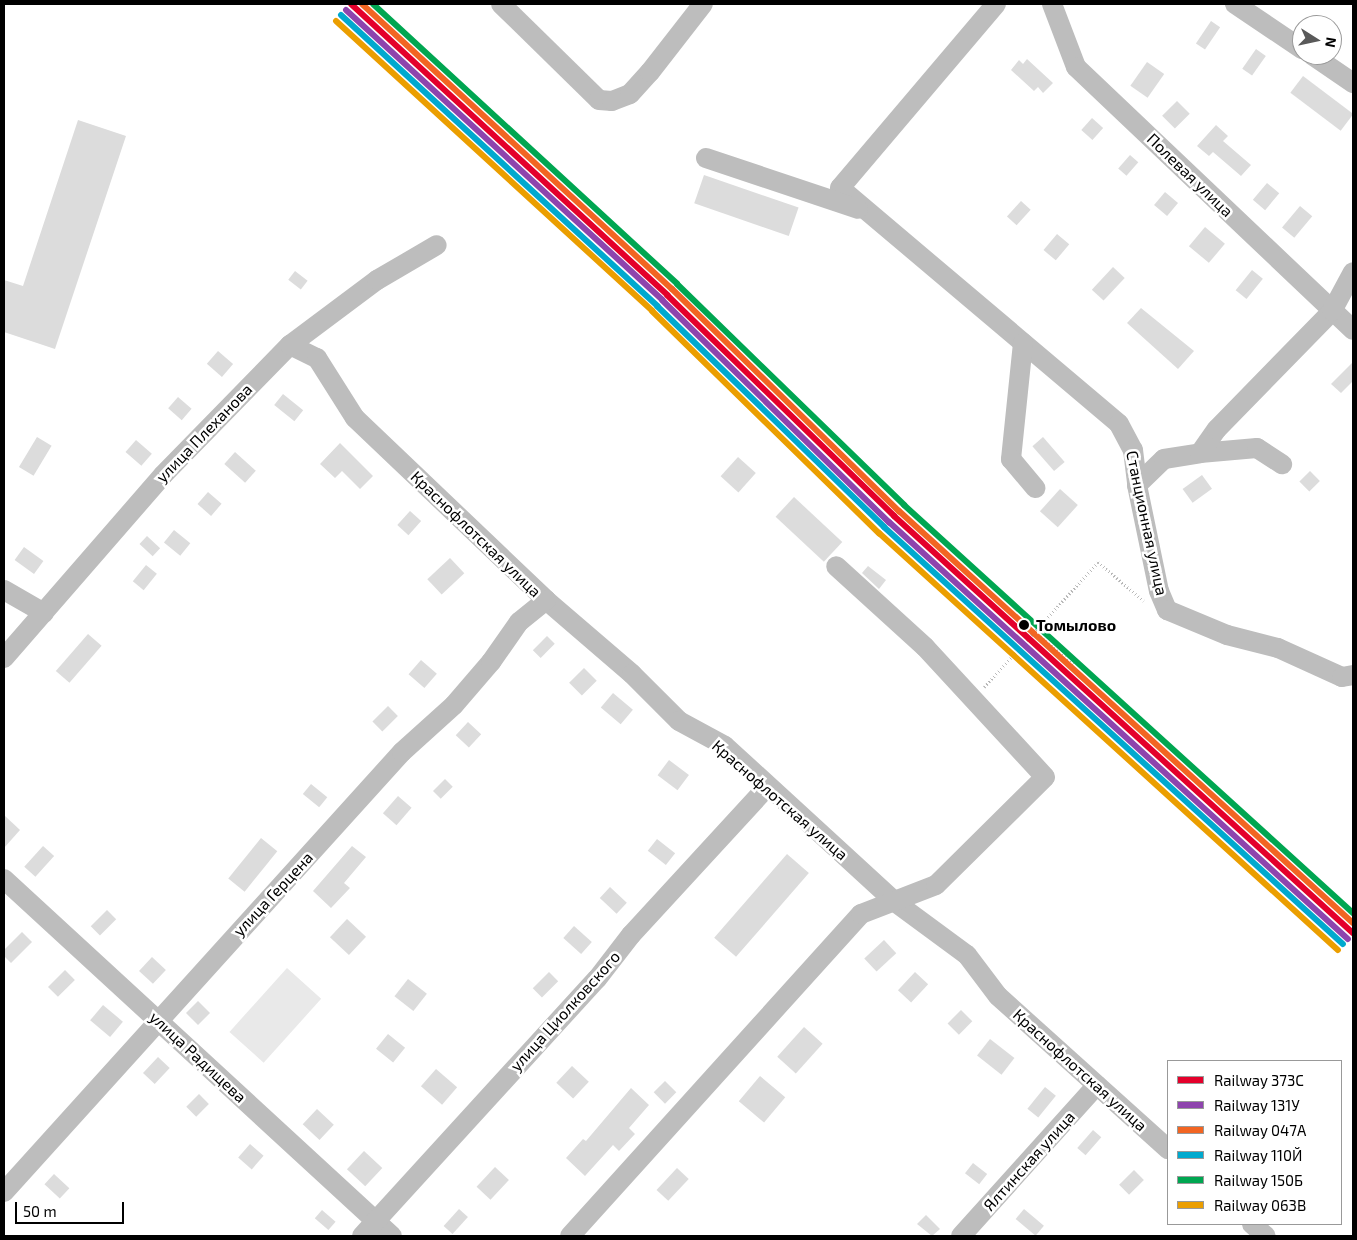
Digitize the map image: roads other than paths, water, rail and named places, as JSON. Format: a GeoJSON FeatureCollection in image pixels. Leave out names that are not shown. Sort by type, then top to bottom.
{"type":"FeatureCollection","features":[{"type":"Feature","properties":{"kind":"street"},"geometry":{"type":"LineString","coordinates":[[501,4],[599,100],[612,101],[630,94],[650,72],[703,4]]}},
{"type":"Feature","properties":{"kind":"street","name":"Станционная улица"},"geometry":{"type":"LineString","coordinates":[[996,4],[840,188],[1119,424],[1133,450],[1137,486],[1159,591],[1167,610],[1227,635],[1278,648],[1342,677],[1353,675]]}},
{"type":"Feature","properties":{"kind":"street","name":"Полевая улица"},"geometry":{"type":"LineString","coordinates":[[1052,4],[1076,67],[1353,330]]}},
{"type":"Feature","properties":{"kind":"street"},"geometry":{"type":"LineString","coordinates":[[1235,4],[1292,41]]}},
{"type":"Feature","properties":{"kind":"street"},"geometry":{"type":"LineString","coordinates":[[1327,65],[1353,83]]}},
{"type":"Feature","properties":{"kind":"street"},"geometry":{"type":"LineString","coordinates":[[706,158],[866,211]]}},
{"type":"Feature","properties":{"kind":"street","name":"улица Плеханова"},"geometry":{"type":"LineString","coordinates":[[4,658],[163,475],[290,345],[377,280],[437,245]]}},
{"type":"Feature","properties":{"kind":"street"},"geometry":{"type":"LineString","coordinates":[[1200,453],[1217,429],[1332,311],[1353,272]]}},
{"type":"Feature","properties":{"kind":"street"},"geometry":{"type":"LineString","coordinates":[[1023,343],[1012,459],[1035,488]]}},
{"type":"Feature","properties":{"kind":"street","name":"Краснофлотская улица"},"geometry":{"type":"LineString","coordinates":[[290,345],[317,358],[355,418],[546,600],[632,674],[679,721],[725,746],[895,902],[967,956],[998,996],[1167,1148]]}},
{"type":"Feature","properties":{"kind":"street"},"geometry":{"type":"LineString","coordinates":[[1133,450],[1164,460],[1200,453],[1257,448],[1282,464]]}},
{"type":"Feature","properties":{"kind":"street"},"geometry":{"type":"LineString","coordinates":[[1137,486],[1164,460]]}},
{"type":"Feature","properties":{"kind":"street"},"geometry":{"type":"LineString","coordinates":[[570,1236],[861,914],[936,885],[1045,777],[924,647],[836,566]]}},
{"type":"Feature","properties":{"kind":"street"},"geometry":{"type":"LineString","coordinates":[[4,590],[44,613]]}},
{"type":"Feature","properties":{"kind":"street","name":"улица Герцена"},"geometry":{"type":"LineString","coordinates":[[4,1192],[402,752],[460,698],[491,662],[519,622],[546,600]]}},
{"type":"Feature","properties":{"kind":"street","name":"улица Циолковского"},"geometry":{"type":"LineString","coordinates":[[362,1236],[597,979],[631,935],[768,786]]}},
{"type":"Feature","properties":{"kind":"street","name":"улица Радищева"},"geometry":{"type":"LineString","coordinates":[[4,879],[392,1236]]}},
{"type":"Feature","properties":{"kind":"street","name":"Ялтинская улица"},"geometry":{"type":"LineString","coordinates":[[961,1236],[1097,1086]]}},
{"type":"Feature","properties":{"kind":"street"},"geometry":{"type":"LineString","coordinates":[[1253,1225],[1266,1236]]}},
{"type":"Feature","properties":{"kind":"rail line","name":"373C"},"geometry":{"type":"LineString","coordinates":[[351,4],[667,295],[894,516],[1353,933]]}},
{"type":"Feature","properties":{"kind":"rail line","name":"047А"},"geometry":{"type":"LineString","coordinates":[[362,4],[672,289],[899,511],[1353,923]]}},
{"type":"Feature","properties":{"kind":"rail line","name":"150Б"},"geometry":{"type":"LineString","coordinates":[[373,4],[677,284],[904,505],[1353,913]]}},
{"type":"Feature","properties":{"kind":"rail line","name":"131У"},"geometry":{"type":"LineString","coordinates":[[346,10],[662,300],[889,522],[1348,939]]}},
{"type":"Feature","properties":{"kind":"rail line","name":"110Й"},"geometry":{"type":"LineString","coordinates":[[341,15],[657,306],[884,527],[1343,944]]}},
{"type":"Feature","properties":{"kind":"rail line","name":"063В"},"geometry":{"type":"LineString","coordinates":[[336,21],[652,311],[879,533],[1338,950]]}},
{"type":"Feature","properties":{"kind":"place","name":"Томылово"},"geometry":{"type":"Point","coordinates":[1024,625]}}]}
